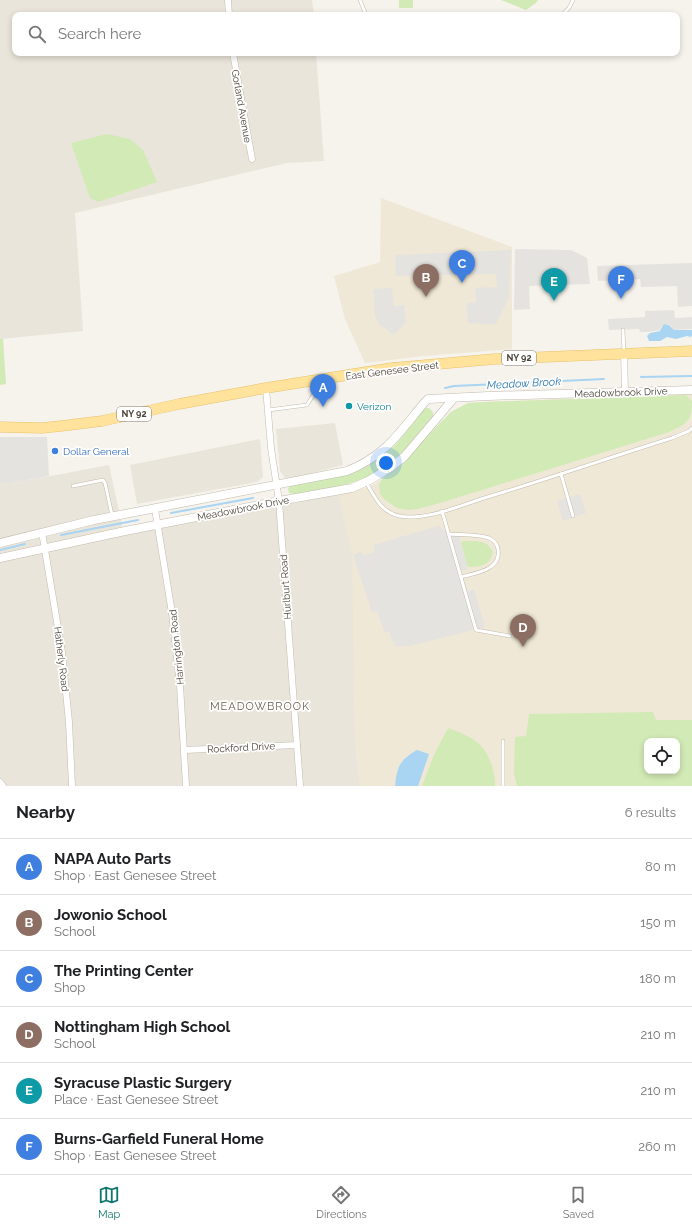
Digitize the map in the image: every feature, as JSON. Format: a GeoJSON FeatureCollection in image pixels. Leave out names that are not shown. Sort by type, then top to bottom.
{"type":"FeatureCollection","features":[{"type":"Feature","properties":{"kind":"main road","name":"East Genesee Street"},"geometry":{"type":"LineString","coordinates":[[0,427],[42,428],[102,421],[179,404],[266,388],[392,368],[481,360],[624,353],[692,352]]}},
{"type":"Feature","properties":{"kind":"street"},"geometry":{"type":"LineString","coordinates":[[228,0],[229,12]]}},
{"type":"Feature","properties":{"kind":"street","name":"Gorland Avenue"},"geometry":{"type":"LineString","coordinates":[[234,56],[252,159]]}},
{"type":"Feature","properties":{"kind":"street"},"geometry":{"type":"LineString","coordinates":[[624,353],[625,392]]}},
{"type":"Feature","properties":{"kind":"street","name":"Hurlburt Road"},"geometry":{"type":"LineString","coordinates":[[266,388],[271,448],[279,501],[300,786]]}},
{"type":"Feature","properties":{"kind":"street","name":"Meadowbrook Drive"},"geometry":{"type":"LineString","coordinates":[[0,543],[42,532],[336,473],[358,467],[376,456],[390,444],[428,399],[692,390]]}},
{"type":"Feature","properties":{"kind":"street","name":"Meadowbrook Drive"},"geometry":{"type":"LineString","coordinates":[[0,558],[157,525],[345,489],[366,482],[391,467],[404,457],[454,398]]}},
{"type":"Feature","properties":{"kind":"street","name":"Harrington Road"},"geometry":{"type":"LineString","coordinates":[[155,509],[172,613],[180,685],[186,786]]}},
{"type":"Feature","properties":{"kind":"street","name":"Hatherly Road"},"geometry":{"type":"LineString","coordinates":[[42,532],[62,652],[69,722],[72,786]]}},
{"type":"Feature","properties":{"kind":"street","name":"Rockford Drive"},"geometry":{"type":"LineString","coordinates":[[185,750],[297,745]]}},
{"type":"Feature","properties":{"kind":"street"},"geometry":{"type":"LineString","coordinates":[[0,782],[3,786]]}},
{"type":"Feature","properties":{"kind":"lane"},"geometry":{"type":"LineString","coordinates":[[360,0],[365,12]]}},
{"type":"Feature","properties":{"kind":"lane"},"geometry":{"type":"LineString","coordinates":[[565,12],[570,8],[573,0]]}},
{"type":"Feature","properties":{"kind":"lane"},"geometry":{"type":"LineString","coordinates":[[623,330],[624,353]]}},
{"type":"Feature","properties":{"kind":"lane"},"geometry":{"type":"LineString","coordinates":[[268,410],[307,405],[314,394],[312,381]]}},
{"type":"Feature","properties":{"kind":"lane"},"geometry":{"type":"LineString","coordinates":[[366,482],[377,502],[386,510],[397,515],[419,517],[561,474],[672,438],[689,431],[692,428]]}},
{"type":"Feature","properties":{"kind":"lane"},"geometry":{"type":"LineString","coordinates":[[561,474],[573,516]]}},
{"type":"Feature","properties":{"kind":"lane"},"geometry":{"type":"LineString","coordinates":[[73,486],[103,480],[105,482],[113,517]]}},
{"type":"Feature","properties":{"kind":"lane"},"geometry":{"type":"LineString","coordinates":[[442,511],[476,630],[510,636]]}},
{"type":"Feature","properties":{"kind":"lane"},"geometry":{"type":"LineString","coordinates":[[449,534],[490,538],[498,547],[498,559],[492,567],[482,572],[461,577]]}},
{"type":"Feature","properties":{"kind":"lane"},"geometry":{"type":"LineString","coordinates":[[503,741],[503,786]]}},
{"type":"Feature","properties":{"kind":"shaded area"},"geometry":{"type":"Polygon","coordinates":[[[0,0],[312,0],[314,12],[12,12],[12,56],[316,56],[324,161],[287,163],[75,213],[83,331],[0,339],[0,0]]]}},
{"type":"Feature","properties":{"kind":"shaded area"},"geometry":{"type":"Polygon","coordinates":[[[381,198],[512,247],[512,349],[424,356],[365,363],[345,319],[334,276],[380,262],[381,198]]]}},
{"type":"Feature","properties":{"kind":"shaded area"},"geometry":{"type":"Polygon","coordinates":[[[515,249],[571,250],[587,258],[590,284],[529,286],[530,309],[514,310],[515,249]]]}},
{"type":"Feature","properties":{"kind":"shaded area"},"geometry":{"type":"Polygon","coordinates":[[[511,250],[509,297],[496,324],[468,323],[466,303],[476,302],[475,288],[497,287],[496,274],[396,276],[395,255],[511,250]]]}},
{"type":"Feature","properties":{"kind":"shaded area"},"geometry":{"type":"Polygon","coordinates":[[[692,263],[692,306],[678,307],[677,286],[641,287],[640,279],[598,281],[597,266],[692,263]]]}},
{"type":"Feature","properties":{"kind":"shaded area"},"geometry":{"type":"Polygon","coordinates":[[[392,288],[394,306],[404,305],[406,322],[394,335],[379,324],[375,315],[373,289],[392,288]]]}},
{"type":"Feature","properties":{"kind":"shaded area"},"geometry":{"type":"Polygon","coordinates":[[[674,310],[675,318],[692,317],[692,329],[674,330],[669,324],[664,324],[660,330],[649,332],[640,332],[639,329],[609,330],[608,319],[645,317],[645,311],[674,310]]]}},
{"type":"Feature","properties":{"kind":"shaded area"},"geometry":{"type":"Polygon","coordinates":[[[692,394],[692,786],[360,786],[355,739],[352,555],[339,495],[369,487],[382,479],[402,462],[451,412],[468,403],[692,394]]]}},
{"type":"Feature","properties":{"kind":"shaded area"},"geometry":{"type":"Polygon","coordinates":[[[335,423],[343,465],[294,478],[285,478],[280,471],[276,429],[335,423]]]}},
{"type":"Feature","properties":{"kind":"shaded area"},"geometry":{"type":"Polygon","coordinates":[[[0,437],[47,437],[49,476],[12,483],[0,483],[0,437]]]}},
{"type":"Feature","properties":{"kind":"shaded area"},"geometry":{"type":"Polygon","coordinates":[[[260,439],[263,477],[257,482],[137,504],[130,465],[260,439]]]}},
{"type":"Feature","properties":{"kind":"shaded area"},"geometry":{"type":"Polygon","coordinates":[[[109,465],[124,534],[339,495],[353,555],[355,739],[360,786],[0,786],[0,483],[12,483],[109,465]]]}},
{"type":"Feature","properties":{"kind":"shaded area"},"geometry":{"type":"Polygon","coordinates":[[[580,494],[586,513],[563,521],[557,501],[580,494]]]}},
{"type":"Feature","properties":{"kind":"shaded area"},"geometry":{"type":"Polygon","coordinates":[[[438,526],[449,534],[459,535],[468,569],[461,571],[468,591],[474,589],[485,627],[409,646],[395,646],[389,632],[385,633],[377,611],[372,612],[353,555],[360,552],[365,555],[375,552],[373,545],[438,526]]]}},
{"type":"Feature","properties":{"kind":"green space"},"geometry":{"type":"Polygon","coordinates":[[[399,0],[413,0],[413,8],[399,8],[399,0]]]}},
{"type":"Feature","properties":{"kind":"green space"},"geometry":{"type":"Polygon","coordinates":[[[501,0],[538,0],[526,10],[501,0]]]}},
{"type":"Feature","properties":{"kind":"green space"},"geometry":{"type":"Polygon","coordinates":[[[107,134],[130,139],[143,150],[157,182],[98,202],[90,198],[71,143],[107,134]]]}},
{"type":"Feature","properties":{"kind":"green space"},"geometry":{"type":"Polygon","coordinates":[[[3,338],[6,384],[0,385],[0,339],[3,338]]]}},
{"type":"Feature","properties":{"kind":"green space"},"geometry":{"type":"Polygon","coordinates":[[[686,395],[692,401],[691,414],[684,424],[669,432],[418,509],[407,510],[397,508],[384,499],[380,494],[379,484],[382,479],[402,462],[451,412],[468,403],[686,395]]]}},
{"type":"Feature","properties":{"kind":"green space"},"geometry":{"type":"Polygon","coordinates":[[[429,408],[433,412],[433,416],[403,452],[381,470],[358,481],[294,494],[289,493],[288,489],[290,486],[344,474],[369,464],[391,449],[422,410],[429,408]]]}},
{"type":"Feature","properties":{"kind":"green space"},"geometry":{"type":"Polygon","coordinates":[[[463,541],[481,542],[488,545],[493,552],[490,560],[481,566],[469,567],[467,565],[461,543],[463,541]]]}},
{"type":"Feature","properties":{"kind":"green space"},"geometry":{"type":"Polygon","coordinates":[[[653,712],[656,720],[692,720],[692,786],[517,786],[514,773],[515,737],[526,736],[529,714],[653,712]]]}},
{"type":"Feature","properties":{"kind":"green space"},"geometry":{"type":"Polygon","coordinates":[[[448,728],[472,738],[480,744],[488,756],[492,766],[495,777],[495,786],[422,786],[434,755],[448,728]]]}},
{"type":"Feature","properties":{"kind":"water"},"geometry":{"type":"Polygon","coordinates":[[[664,324],[669,325],[674,330],[692,330],[692,336],[676,339],[667,337],[660,341],[649,341],[647,336],[650,333],[660,331],[664,324]]]}},
{"type":"Feature","properties":{"kind":"water"},"geometry":{"type":"Polygon","coordinates":[[[417,750],[429,754],[418,786],[395,786],[400,764],[417,750]]]}},
{"type":"Feature","properties":{"kind":"waterway","name":"Meadow Brook"},"geometry":{"type":"LineString","coordinates":[[641,377],[692,376]]}},
{"type":"Feature","properties":{"kind":"waterway","name":"Meadow Brook"},"geometry":{"type":"LineString","coordinates":[[445,388],[454,386],[604,379]]}},
{"type":"Feature","properties":{"kind":"waterway","name":"Meadow Brook"},"geometry":{"type":"LineString","coordinates":[[171,513],[253,498]]}},
{"type":"Feature","properties":{"kind":"waterway","name":"Meadow Brook"},"geometry":{"type":"LineString","coordinates":[[61,535],[138,520]]}},
{"type":"Feature","properties":{"kind":"waterway","name":"Meadow Brook"},"geometry":{"type":"LineString","coordinates":[[0,550],[25,544]]}},
{"type":"Feature","properties":{"kind":"place","name":"The Printing Center"},"geometry":{"type":"Point","coordinates":[462,283]}},
{"type":"Feature","properties":{"kind":"place","name":"Jowonio School"},"geometry":{"type":"Point","coordinates":[426,297]}},
{"type":"Feature","properties":{"kind":"place","name":"Burns-Garfield Funeral Home"},"geometry":{"type":"Point","coordinates":[621,299]}},
{"type":"Feature","properties":{"kind":"place","name":"Syracuse Plastic Surgery"},"geometry":{"type":"Point","coordinates":[554,301]}},
{"type":"Feature","properties":{"kind":"place","name":"Verizon"},"geometry":{"type":"Point","coordinates":[349,406]}},
{"type":"Feature","properties":{"kind":"place","name":"NAPA Auto Parts"},"geometry":{"type":"Point","coordinates":[323,407]}},
{"type":"Feature","properties":{"kind":"place","name":"Dollar General"},"geometry":{"type":"Point","coordinates":[55,451]}},
{"type":"Feature","properties":{"kind":"place","name":"Nottingham High School"},"geometry":{"type":"Point","coordinates":[523,647]}},
{"type":"Feature","properties":{"kind":"district","name":"MEADOWBROOK"},"geometry":{"type":"Point","coordinates":[260,706]}}]}
